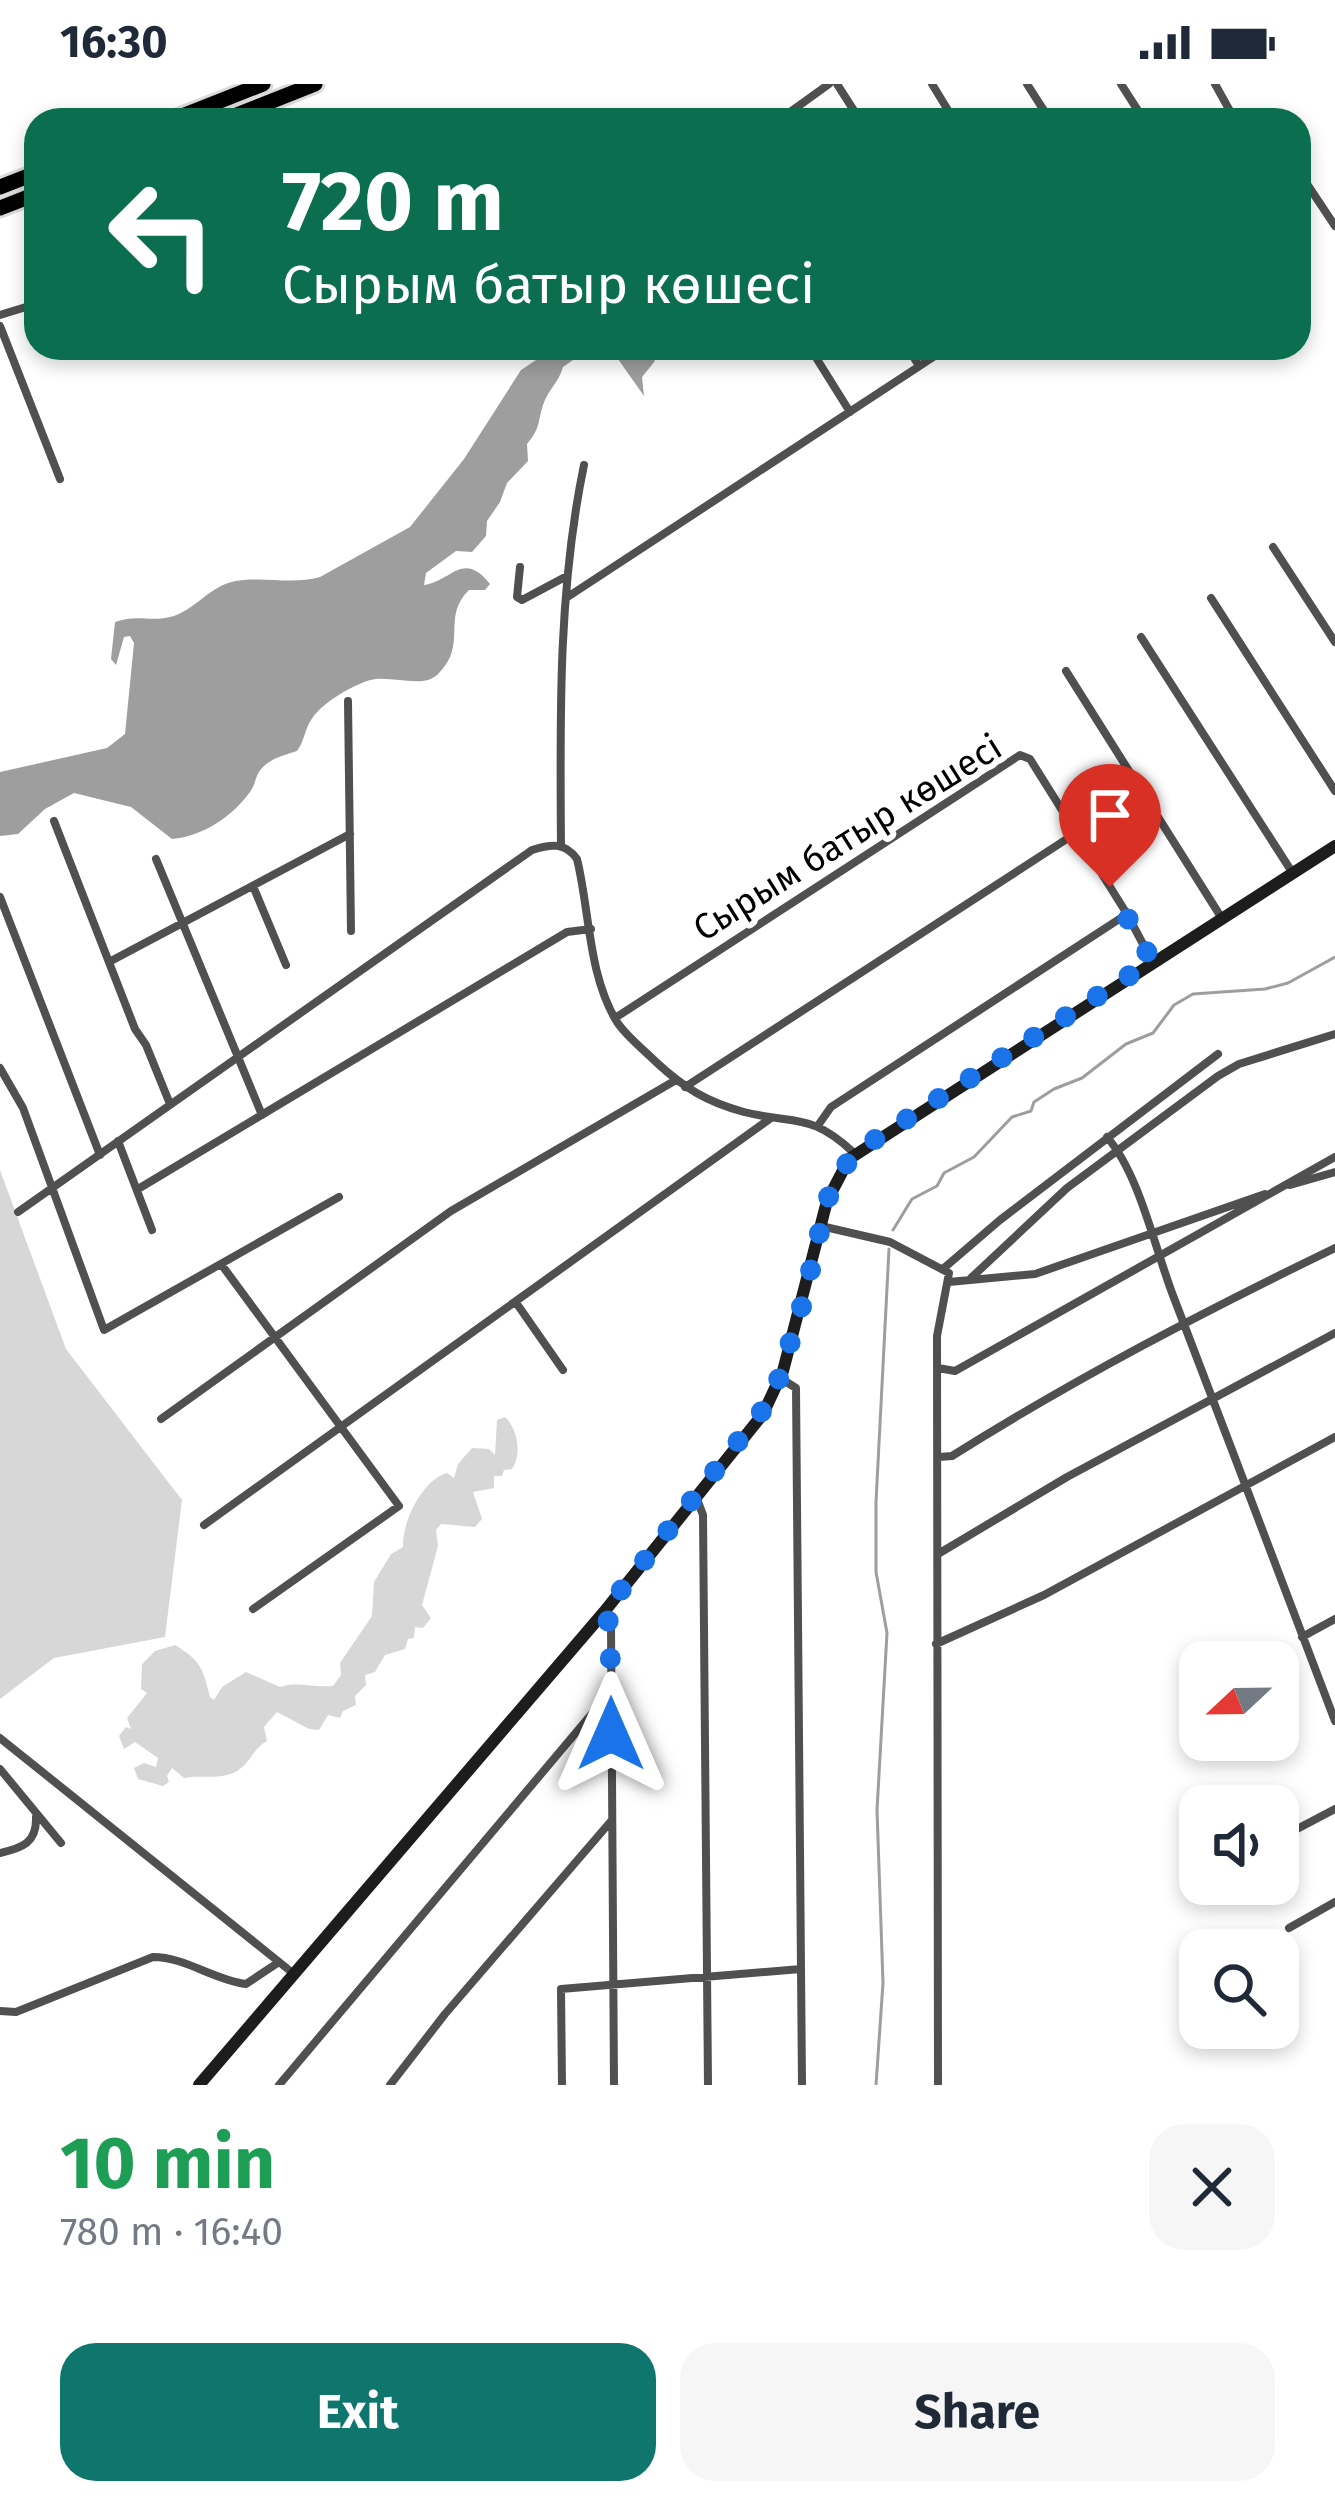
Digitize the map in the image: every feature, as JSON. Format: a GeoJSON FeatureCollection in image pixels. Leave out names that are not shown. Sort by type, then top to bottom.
{"type":"FeatureCollection","features":[{"type":"Feature","properties":{"kind":"highway"},"geometry":{"type":"LineString","coordinates":[[202,108],[262,84]]}},
{"type":"Feature","properties":{"kind":"highway"},"geometry":{"type":"LineString","coordinates":[[254,108],[315,84]]}},
{"type":"Feature","properties":{"kind":"main road"},"geometry":{"type":"LineString","coordinates":[[199,2085],[215,2079],[294,1974],[604,1612],[763,1414],[780,1378],[834,1183],[854,1153],[1335,846]]}},
{"type":"Feature","properties":{"kind":"street"},"geometry":{"type":"LineString","coordinates":[[797,108],[833,84]]}},
{"type":"Feature","properties":{"kind":"street"},"geometry":{"type":"LineString","coordinates":[[1311,190],[1335,226]]}},
{"type":"Feature","properties":{"kind":"street"},"geometry":{"type":"LineString","coordinates":[[0,326],[60,479]]}},
{"type":"Feature","properties":{"kind":"street"},"geometry":{"type":"LineString","coordinates":[[817,360],[850,412]]}},
{"type":"Feature","properties":{"kind":"street"},"geometry":{"type":"LineString","coordinates":[[916,360],[920,366]]}},
{"type":"Feature","properties":{"kind":"street"},"geometry":{"type":"LineString","coordinates":[[566,598],[929,360]]}},
{"type":"Feature","properties":{"kind":"street"},"geometry":{"type":"LineString","coordinates":[[561,846],[560,679],[584,465]]}},
{"type":"Feature","properties":{"kind":"street"},"geometry":{"type":"LineString","coordinates":[[1274,547],[1335,642]]}},
{"type":"Feature","properties":{"kind":"street"},"geometry":{"type":"LineString","coordinates":[[520,567],[518,597],[522,600],[568,576]]}},
{"type":"Feature","properties":{"kind":"street"},"geometry":{"type":"LineString","coordinates":[[1211,598],[1335,791]]}},
{"type":"Feature","properties":{"kind":"street"},"geometry":{"type":"LineString","coordinates":[[1141,637],[1292,872]]}},
{"type":"Feature","properties":{"kind":"street"},"geometry":{"type":"LineString","coordinates":[[1066,670],[1221,917]]}},
{"type":"Feature","properties":{"kind":"street"},"geometry":{"type":"LineString","coordinates":[[348,700],[351,931]]}},
{"type":"Feature","properties":{"kind":"street","name":"Сырым батыр көшесі"},"geometry":{"type":"LineString","coordinates":[[614,1018],[1019,755],[1030,758],[1152,961]]}},
{"type":"Feature","properties":{"kind":"street"},"geometry":{"type":"LineString","coordinates":[[54,821],[170,1104]]}},
{"type":"Feature","properties":{"kind":"street"},"geometry":{"type":"LineString","coordinates":[[161,1419],[451,1211],[680,1084],[1076,833]]}},
{"type":"Feature","properties":{"kind":"street"},"geometry":{"type":"LineString","coordinates":[[109,962],[350,834]]}},
{"type":"Feature","properties":{"kind":"street"},"geometry":{"type":"LineString","coordinates":[[18,1212],[532,850],[561,846],[577,859],[602,991],[614,1018],[680,1084],[728,1108],[819,1124],[854,1153]]}},
{"type":"Feature","properties":{"kind":"street"},"geometry":{"type":"LineString","coordinates":[[156,859],[262,1115]]}},
{"type":"Feature","properties":{"kind":"street"},"geometry":{"type":"LineString","coordinates":[[253,886],[286,965]]}},
{"type":"Feature","properties":{"kind":"street"},"geometry":{"type":"LineString","coordinates":[[0,897],[100,1155]]}},
{"type":"Feature","properties":{"kind":"street"},"geometry":{"type":"LineString","coordinates":[[819,1124],[831,1107],[1127,914]]}},
{"type":"Feature","properties":{"kind":"street"},"geometry":{"type":"LineString","coordinates":[[138,1189],[567,932],[591,929]]}},
{"type":"Feature","properties":{"kind":"street"},"geometry":{"type":"LineString","coordinates":[[971,1278],[1030,1220],[1118,1148],[1239,1064],[1335,1034]]}},
{"type":"Feature","properties":{"kind":"street"},"geometry":{"type":"LineString","coordinates":[[944,1268],[1218,1054]]}},
{"type":"Feature","properties":{"kind":"street"},"geometry":{"type":"LineString","coordinates":[[0,1068],[23,1108],[104,1330],[340,1197]]}},
{"type":"Feature","properties":{"kind":"street"},"geometry":{"type":"LineString","coordinates":[[204,1525],[772,1117]]}},
{"type":"Feature","properties":{"kind":"street"},"geometry":{"type":"LineString","coordinates":[[1107,1137],[1118,1148],[1334,1716]]}},
{"type":"Feature","properties":{"kind":"street"},"geometry":{"type":"LineString","coordinates":[[118,1141],[152,1229]]}},
{"type":"Feature","properties":{"kind":"street"},"geometry":{"type":"LineString","coordinates":[[938,1368],[955,1371],[1335,1157]]}},
{"type":"Feature","properties":{"kind":"street"},"geometry":{"type":"LineString","coordinates":[[949,1282],[1035,1274],[1335,1172]]}},
{"type":"Feature","properties":{"kind":"street"},"geometry":{"type":"LineString","coordinates":[[821,1226],[890,1242],[949,1274],[937,1336],[938,2085]]}},
{"type":"Feature","properties":{"kind":"street"},"geometry":{"type":"LineString","coordinates":[[939,1457],[952,1456],[1049,1394],[1183,1322],[1335,1249]]}},
{"type":"Feature","properties":{"kind":"street"},"geometry":{"type":"LineString","coordinates":[[221,1264],[399,1506],[253,1609]]}},
{"type":"Feature","properties":{"kind":"street"},"geometry":{"type":"LineString","coordinates":[[517,1304],[563,1370]]}},
{"type":"Feature","properties":{"kind":"street"},"geometry":{"type":"LineString","coordinates":[[936,1555],[1335,1333]]}},
{"type":"Feature","properties":{"kind":"street"},"geometry":{"type":"LineString","coordinates":[[780,1378],[796,1388],[802,2085]]}},
{"type":"Feature","properties":{"kind":"street"},"geometry":{"type":"LineString","coordinates":[[936,1644],[1063,1586],[1335,1437]]}},
{"type":"Feature","properties":{"kind":"street"},"geometry":{"type":"LineString","coordinates":[[696,1498],[703,1515],[708,2085]]}},
{"type":"Feature","properties":{"kind":"street"},"geometry":{"type":"LineString","coordinates":[[604,1612],[610,1625],[614,2085]]}},
{"type":"Feature","properties":{"kind":"street"},"geometry":{"type":"LineString","coordinates":[[1302,1637],[1335,1619]]}},
{"type":"Feature","properties":{"kind":"street"},"geometry":{"type":"LineString","coordinates":[[279,2085],[611,1691]]}},
{"type":"Feature","properties":{"kind":"street"},"geometry":{"type":"LineString","coordinates":[[0,1738],[294,1974]]}},
{"type":"Feature","properties":{"kind":"street"},"geometry":{"type":"LineString","coordinates":[[0,1769],[10,1792],[61,1843]]}},
{"type":"Feature","properties":{"kind":"street"},"geometry":{"type":"LineString","coordinates":[[1299,1828],[1335,1809]]}},
{"type":"Feature","properties":{"kind":"street"},"geometry":{"type":"LineString","coordinates":[[0,1852],[31,1840],[36,1817]]}},
{"type":"Feature","properties":{"kind":"street"},"geometry":{"type":"LineString","coordinates":[[390,2085],[612,1820]]}},
{"type":"Feature","properties":{"kind":"street"},"geometry":{"type":"LineString","coordinates":[[1289,1928],[1335,1902]]}},
{"type":"Feature","properties":{"kind":"street"},"geometry":{"type":"LineString","coordinates":[[0,2011],[16,2012],[153,1957],[246,1984],[279,1961]]}},
{"type":"Feature","properties":{"kind":"street"},"geometry":{"type":"LineString","coordinates":[[562,2085],[561,1989],[801,1969]]}},
{"type":"Feature","properties":{"kind":"shaded area"},"geometry":{"type":"Polygon","coordinates":[[[536,360],[573,360],[563,367],[545,400],[527,444],[528,461],[507,483],[487,521],[486,536],[472,552],[456,551],[426,573],[424,585],[465,568],[490,584],[485,590],[469,590],[461,600],[452,652],[439,673],[424,681],[367,681],[338,696],[313,717],[297,751],[267,764],[235,809],[195,834],[172,839],[131,807],[74,793],[45,809],[18,834],[0,836],[0,772],[107,748],[125,734],[134,643],[130,636],[124,637],[116,665],[111,659],[115,622],[170,617],[236,581],[320,577],[410,527],[464,459],[521,370],[536,360]]]}},
{"type":"Feature","properties":{"kind":"shaded area"},"geometry":{"type":"Polygon","coordinates":[[[619,360],[655,361],[642,377],[644,396],[619,360]]]}},
{"type":"Feature","properties":{"kind":"shaded area"},"geometry":{"type":"Polygon","coordinates":[[[0,1170],[66,1349],[182,1500],[165,1637],[54,1658],[0,1699],[0,1170]]]}},
{"type":"Feature","properties":{"kind":"shaded area"},"geometry":{"type":"Polygon","coordinates":[[[505,1417],[516,1435],[518,1450],[512,1469],[494,1476],[494,1488],[473,1492],[482,1519],[475,1527],[441,1524],[436,1530],[438,1546],[422,1605],[431,1618],[423,1628],[415,1627],[414,1638],[408,1639],[405,1649],[385,1655],[375,1672],[365,1675],[366,1685],[355,1696],[356,1705],[340,1718],[328,1715],[319,1730],[277,1712],[264,1727],[267,1741],[228,1775],[184,1778],[172,1768],[163,1786],[138,1779],[134,1768],[144,1763],[156,1767],[158,1758],[135,1742],[124,1749],[119,1736],[126,1727],[131,1729],[127,1718],[147,1693],[141,1689],[142,1664],[155,1651],[175,1645],[191,1656],[214,1700],[222,1687],[246,1672],[280,1687],[333,1686],[341,1675],[340,1663],[372,1616],[374,1582],[391,1554],[403,1547],[410,1514],[422,1493],[438,1477],[447,1473],[454,1478],[458,1464],[472,1448],[489,1449],[495,1455],[497,1420],[505,1417]]]}},
{"type":"Feature","properties":{"kind":"waterway"},"geometry":{"type":"LineString","coordinates":[[893,1230],[912,1199],[974,1157],[1012,1117],[1031,1111],[1034,1102],[1054,1089],[1082,1078],[1126,1044],[1153,1033],[1174,1005],[1193,994],[1288,983],[1335,957]]}},
{"type":"Feature","properties":{"kind":"waterway"},"geometry":{"type":"LineString","coordinates":[[876,2085],[883,1983],[877,1810],[887,1633],[876,1572],[876,1502],[889,1249]]}},
{"type":"Feature","properties":{"kind":"route"},"geometry":{"type":"LineString","coordinates":[[611,1734],[610,1625],[604,1612],[773,1397],[803,1302],[827,1201],[848,1159],[1152,961],[1110,887]]}}]}
